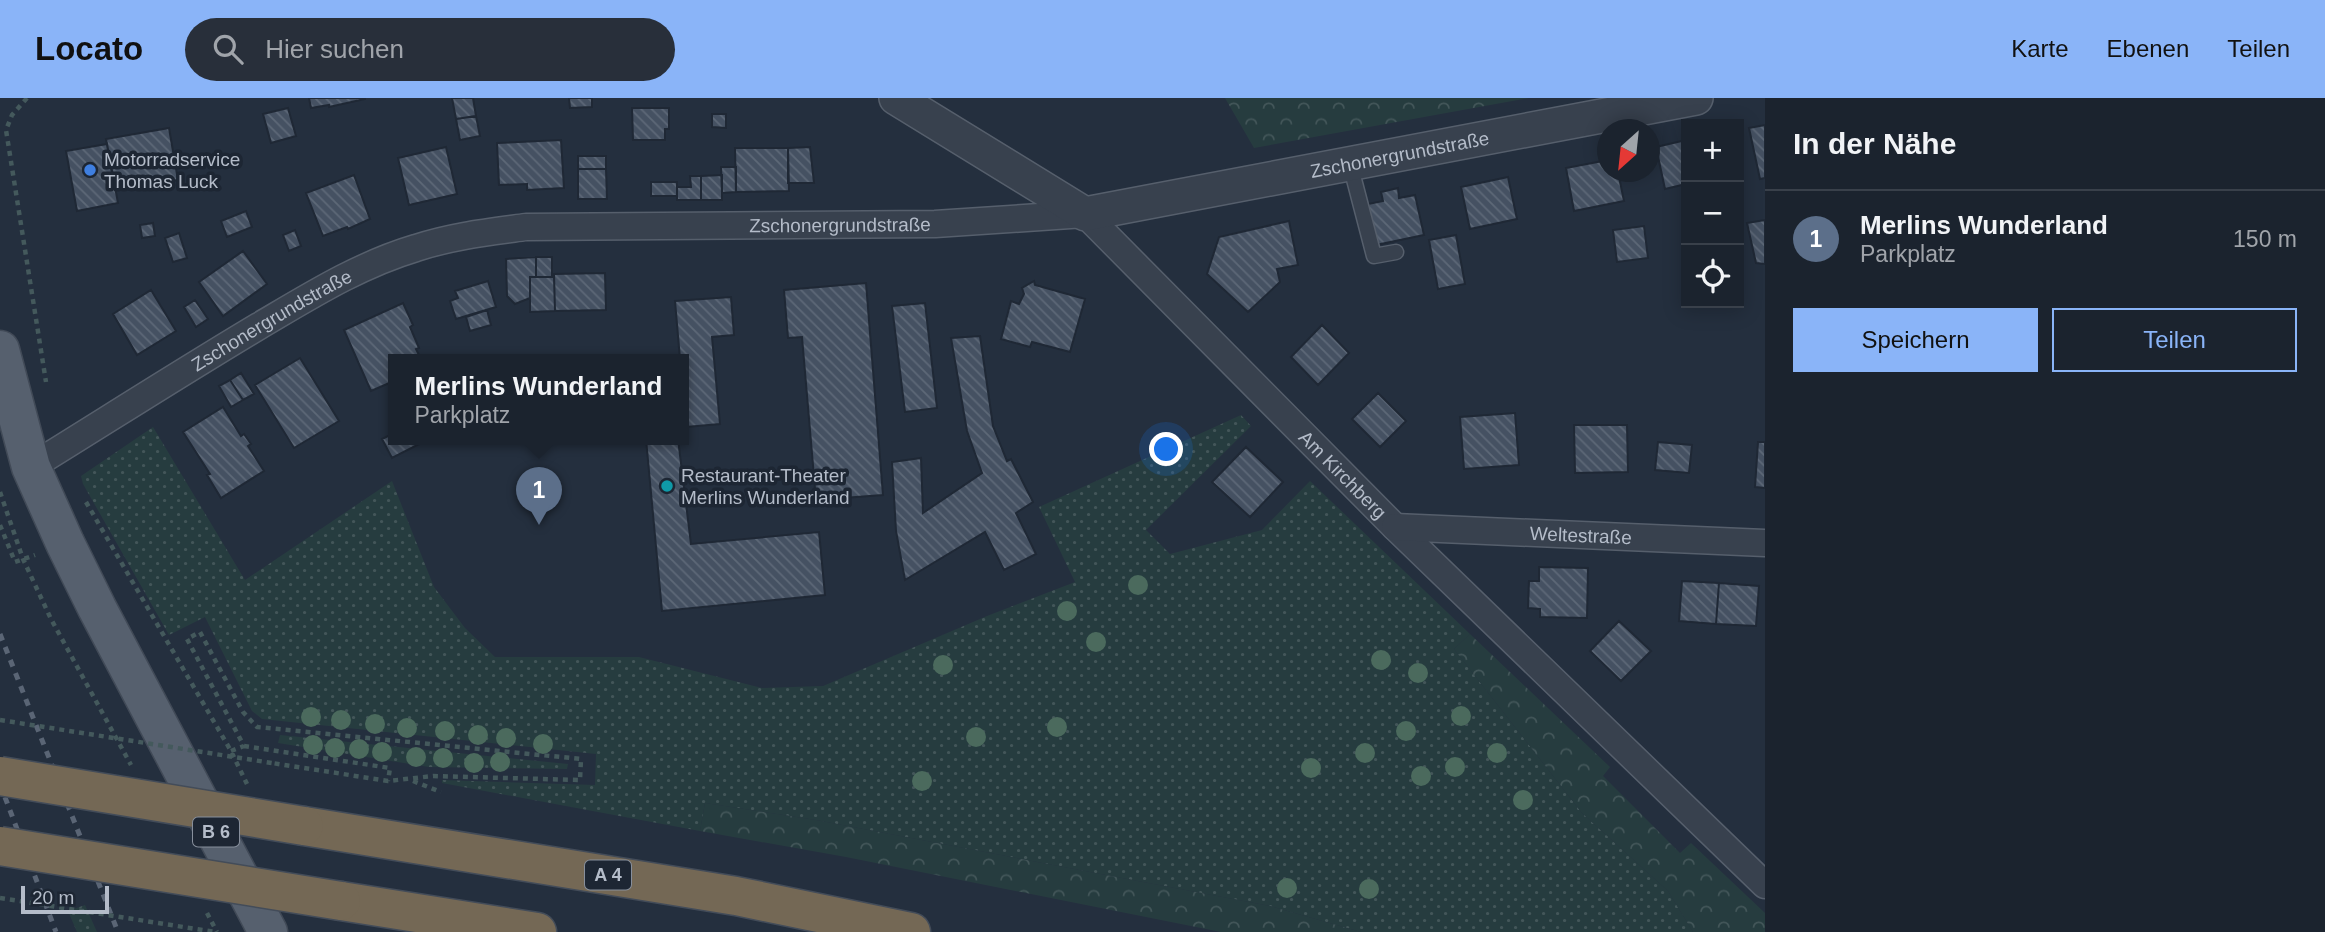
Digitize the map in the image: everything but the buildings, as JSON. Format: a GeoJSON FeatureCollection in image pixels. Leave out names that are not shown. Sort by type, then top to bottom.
{"type":"FeatureCollection","features":[{"type":"Feature","properties":{"kind":"highway","name":"A 4"},"geometry":{"type":"LineString","coordinates":[[0,776],[736,896],[911,932]]}},
{"type":"Feature","properties":{"kind":"highway"},"geometry":{"type":"LineString","coordinates":[[0,846],[537,932]]}},
{"type":"Feature","properties":{"kind":"main road","name":"B 6"},"geometry":{"type":"LineString","coordinates":[[0,350],[32,467],[97,608],[268,932]]}},
{"type":"Feature","properties":{"kind":"street","name":"Am Kirchberg"},"geometry":{"type":"LineString","coordinates":[[896,98],[1085,214],[1395,527],[1765,885]]}},
{"type":"Feature","properties":{"kind":"street","name":"Zschonergrundstraße"},"geometry":{"type":"LineString","coordinates":[[32,467],[205,358],[334,282],[417,247],[465,235],[526,227],[935,225],[1085,214],[1696,98]]}},
{"type":"Feature","properties":{"kind":"street","name":"Weltestraße"},"geometry":{"type":"LineString","coordinates":[[1395,527],[1765,543]]}},
{"type":"Feature","properties":{"kind":"lane"},"geometry":{"type":"LineString","coordinates":[[1350,164],[1374,256],[1396,253]]}},
{"type":"Feature","properties":{"kind":"path"},"geometry":{"type":"LineString","coordinates":[[0,492],[23,559],[51,619],[132,766]]}},
{"type":"Feature","properties":{"kind":"path"},"geometry":{"type":"LineString","coordinates":[[0,525],[15,562]]}},
{"type":"Feature","properties":{"kind":"path"},"geometry":{"type":"LineString","coordinates":[[0,720],[388,781],[433,776],[580,780],[580,759],[257,727],[243,712],[200,632],[187,639],[244,746]]}},
{"type":"Feature","properties":{"kind":"path"},"geometry":{"type":"LineString","coordinates":[[231,751],[244,746],[390,768],[388,781]]}},
{"type":"Feature","properties":{"kind":"path"},"geometry":{"type":"LineString","coordinates":[[411,780],[441,792]]}},
{"type":"Feature","properties":{"kind":"path"},"geometry":{"type":"LineString","coordinates":[[0,898],[216,932]]}},
{"type":"Feature","properties":{"kind":"path"},"geometry":{"type":"LineString","coordinates":[[205,908],[216,932]]}},
{"type":"Feature","properties":{"kind":"green space"},"geometry":{"type":"Polygon","coordinates":[[[1225,98],[1529,98],[1254,148],[1225,98]]]}},
{"type":"Feature","properties":{"kind":"green space"},"geometry":{"type":"Polygon","coordinates":[[[1241,415],[1251,426],[1146,530],[1170,554],[1262,530],[1310,481],[1470,634],[1454,649],[1582,813],[1668,891],[1693,932],[1361,932],[1270,906],[816,820],[705,803],[700,831],[442,783],[442,780],[595,785],[596,754],[262,719],[252,711],[205,617],[169,635],[83,484],[81,476],[153,427],[245,580],[392,481],[434,587],[465,628],[495,657],[639,657],[762,688],[823,686],[987,616],[1075,582],[1039,507],[1241,415]]]}},
{"type":"Feature","properties":{"kind":"green space"},"geometry":{"type":"Polygon","coordinates":[[[1470,634],[1610,767],[1603,776],[1680,853],[1691,843],[1765,913],[1765,932],[1693,932],[1668,891],[1582,813],[1454,649],[1470,634]]]}},
{"type":"Feature","properties":{"kind":"green space"},"geometry":{"type":"Polygon","coordinates":[[[280,735],[568,764],[567,769],[429,767],[278,743],[280,735]]]}},
{"type":"Feature","properties":{"kind":"green space"},"geometry":{"type":"Polygon","coordinates":[[[705,803],[816,820],[1270,906],[1361,932],[1221,932],[846,857],[700,831],[705,803]]]}},
{"type":"Feature","properties":{"kind":"green space"},"geometry":{"type":"Polygon","coordinates":[[[85,905],[97,932],[77,932],[68,911],[85,905]]]}},
{"type":"Feature","properties":{"kind":"railway"},"geometry":{"type":"LineString","coordinates":[[0,634],[118,932]]}},
{"type":"Feature","properties":{"kind":"railway"},"geometry":{"type":"LineString","coordinates":[[0,784],[56,932]]}},
{"type":"Feature","properties":{"kind":"place","name":"Motorradservice Thomas Luck"},"geometry":{"type":"Point","coordinates":[90,170]}},
{"type":"Feature","properties":{"kind":"place","name":"Restaurant-Theater Merlins Wunderland"},"geometry":{"type":"Point","coordinates":[667,486]}},
{"type":"Feature","properties":{"kind":"place","name":"Merlins Wunderland"},"geometry":{"type":"Point","coordinates":[539,525]}}]}
